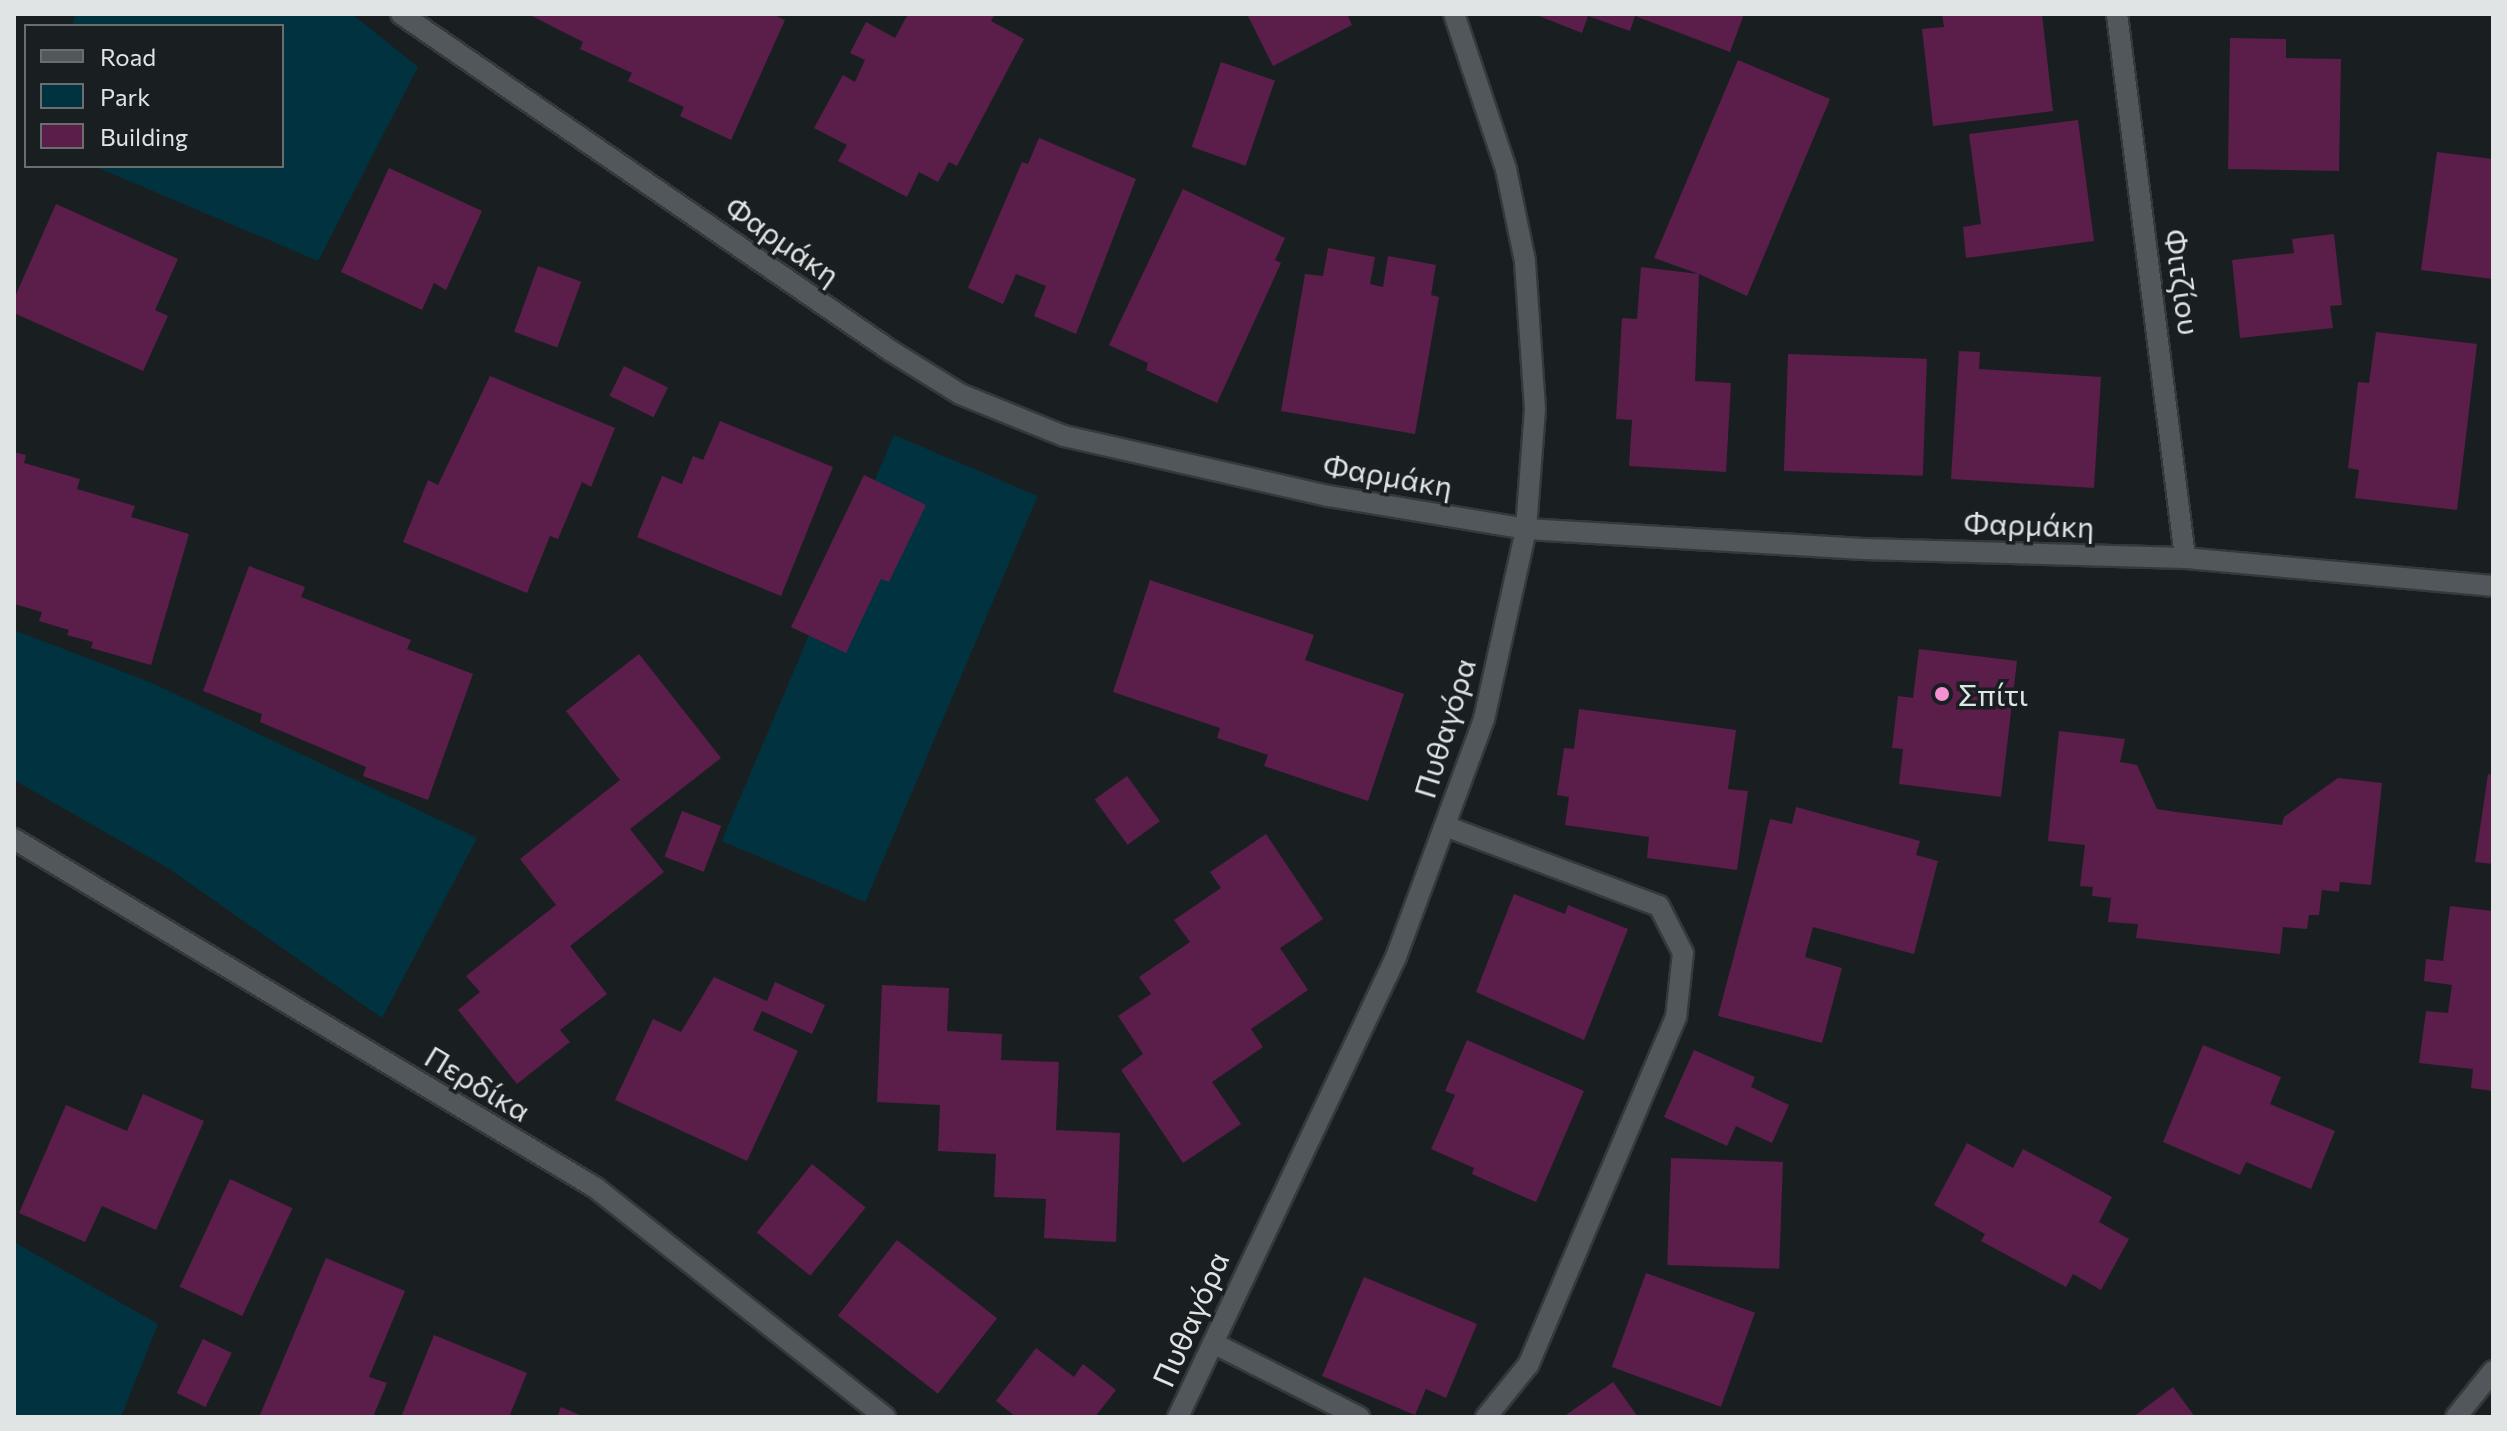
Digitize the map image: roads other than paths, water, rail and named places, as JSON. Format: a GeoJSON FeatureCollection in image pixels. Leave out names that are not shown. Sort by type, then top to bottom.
{"type":"FeatureCollection","features":[{"type":"Feature","properties":{"kind":"street","name":"Φαρμάκη"},"geometry":{"type":"LineString","coordinates":[[401,14],[891,351],[1000,413],[1064,436],[1247,478],[1526,529],[1847,549],[2185,558],[2493,586]]}},
{"type":"Feature","properties":{"kind":"street","name":"Πυθαγόρα"},"geometry":{"type":"LineString","coordinates":[[1178,1417],[1396,957],[1484,719],[1526,529],[1535,409],[1525,261],[1506,169],[1454,14]]}},
{"type":"Feature","properties":{"kind":"street","name":"Φιτζίου"},"geometry":{"type":"LineString","coordinates":[[2117,14],[2185,558]]}},
{"type":"Feature","properties":{"kind":"street"},"geometry":{"type":"LineString","coordinates":[[1445,826],[1659,906],[1683,953],[1676,1017],[1541,1336],[1528,1365],[1486,1417]]}},
{"type":"Feature","properties":{"kind":"street","name":"Περδίκα"},"geometry":{"type":"LineString","coordinates":[[14,839],[596,1188],[885,1417]]}},
{"type":"Feature","properties":{"kind":"street"},"geometry":{"type":"LineString","coordinates":[[1213,1343],[1359,1417]]}},
{"type":"Feature","properties":{"kind":"street"},"geometry":{"type":"LineString","coordinates":[[2456,1417],[2493,1371]]}},
{"type":"Feature","properties":{"kind":"place","name":"Σπίτι"},"geometry":{"type":"Point","coordinates":[1942,694]}}]}
